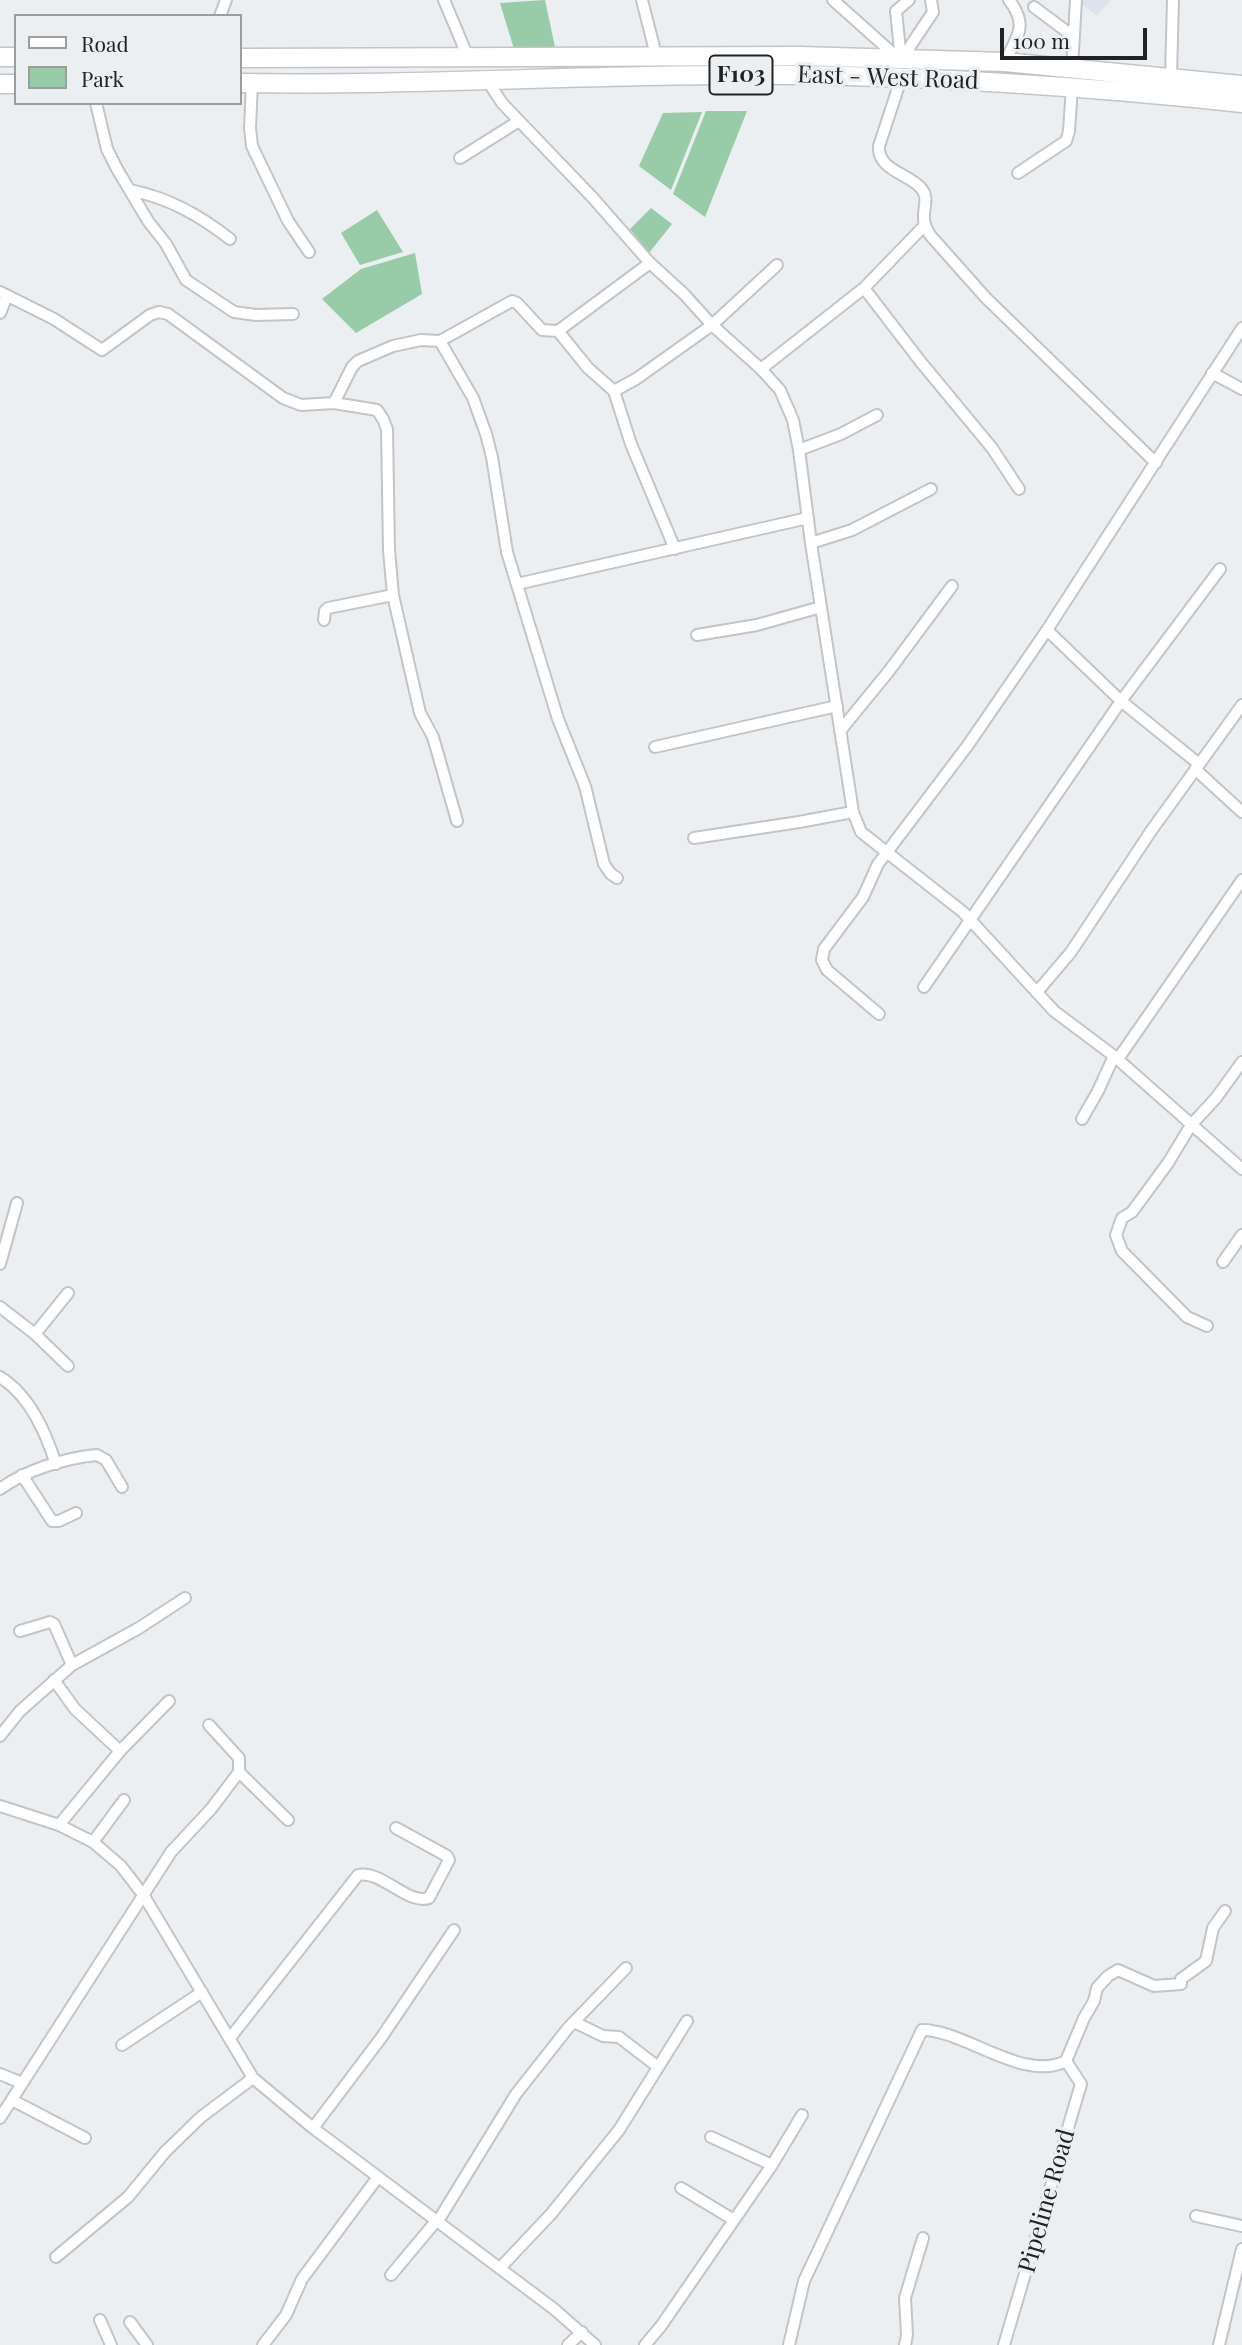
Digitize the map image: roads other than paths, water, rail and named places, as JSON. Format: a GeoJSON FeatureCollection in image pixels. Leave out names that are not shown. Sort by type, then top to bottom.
{"type":"FeatureCollection","features":[{"type":"Feature","properties":{"kind":"main road","name":"East - West Road"},"geometry":{"type":"LineString","coordinates":[[242,58],[800,56],[1005,62],[1242,85]]}},
{"type":"Feature","properties":{"kind":"main road","name":"East - West Road"},"geometry":{"type":"LineString","coordinates":[[246,83],[782,75],[997,82],[1139,92],[1242,103]]}},
{"type":"Feature","properties":{"kind":"street"},"geometry":{"type":"LineString","coordinates":[[444,0],[468,57]]}},
{"type":"Feature","properties":{"kind":"street"},"geometry":{"type":"LineString","coordinates":[[642,0],[656,55]]}},
{"type":"Feature","properties":{"kind":"street"},"geometry":{"type":"LineString","coordinates":[[833,0],[901,60]]}},
{"type":"Feature","properties":{"kind":"street"},"geometry":{"type":"LineString","coordinates":[[901,60],[896,11],[909,0]]}},
{"type":"Feature","properties":{"kind":"street"},"geometry":{"type":"LineString","coordinates":[[901,60],[933,12],[931,0]]}},
{"type":"Feature","properties":{"kind":"street"},"geometry":{"type":"LineString","coordinates":[[1005,62],[1021,25],[1017,10],[1009,0]]}},
{"type":"Feature","properties":{"kind":"street"},"geometry":{"type":"LineString","coordinates":[[1072,68],[1076,0]]}},
{"type":"Feature","properties":{"kind":"street"},"geometry":{"type":"LineString","coordinates":[[1171,77],[1173,0]]}},
{"type":"Feature","properties":{"kind":"street"},"geometry":{"type":"LineString","coordinates":[[1034,7],[1074,37]]}},
{"type":"Feature","properties":{"kind":"street"},"geometry":{"type":"LineString","coordinates":[[901,79],[878,155],[883,163],[920,187],[925,194],[927,203],[923,216],[930,235],[986,298],[1156,463]]}},
{"type":"Feature","properties":{"kind":"street"},"geometry":{"type":"LineString","coordinates":[[487,80],[502,103],[593,198],[650,263],[780,390],[793,420],[799,450],[853,811],[862,832],[963,912],[1054,1011],[1116,1057],[1242,1169]]}},
{"type":"Feature","properties":{"kind":"street"},"geometry":{"type":"LineString","coordinates":[[246,83],[252,146],[288,222],[309,252]]}},
{"type":"Feature","properties":{"kind":"street"},"geometry":{"type":"LineString","coordinates":[[1018,173],[1066,141],[1072,87]]}},
{"type":"Feature","properties":{"kind":"street"},"geometry":{"type":"LineString","coordinates":[[96,105],[107,149],[186,280],[234,312],[256,315],[293,314]]}},
{"type":"Feature","properties":{"kind":"street"},"geometry":{"type":"LineString","coordinates":[[460,158],[519,121]]}},
{"type":"Feature","properties":{"kind":"street"},"geometry":{"type":"LineString","coordinates":[[130,190],[155,195],[185,208],[230,239]]}},
{"type":"Feature","properties":{"kind":"street"},"geometry":{"type":"LineString","coordinates":[[761,369],[864,288],[925,225]]}},
{"type":"Feature","properties":{"kind":"street"},"geometry":{"type":"LineString","coordinates":[[334,403],[352,367],[358,361],[393,346],[421,340],[440,341],[512,301],[542,330],[558,331],[650,263]]}},
{"type":"Feature","properties":{"kind":"street"},"geometry":{"type":"LineString","coordinates":[[614,391],[636,379],[712,325],[777,265]]}},
{"type":"Feature","properties":{"kind":"street"},"geometry":{"type":"LineString","coordinates":[[864,288],[992,448],[1019,489]]}},
{"type":"Feature","properties":{"kind":"street"},"geometry":{"type":"LineString","coordinates":[[0,313],[4,294],[54,319],[102,350],[150,314],[168,314],[284,398],[301,405],[334,403],[377,410],[387,429],[388,539],[394,595],[420,713],[433,737],[457,821]]}},
{"type":"Feature","properties":{"kind":"street"},"geometry":{"type":"LineString","coordinates":[[879,1014],[827,970],[822,960],[824,949],[863,897],[886,852],[968,744],[1046,630],[1242,328]]}},
{"type":"Feature","properties":{"kind":"street"},"geometry":{"type":"LineString","coordinates":[[558,331],[588,368],[614,391],[631,444],[675,549]]}},
{"type":"Feature","properties":{"kind":"street"},"geometry":{"type":"LineString","coordinates":[[440,341],[473,398],[486,434],[507,552],[558,719],[585,786],[604,864],[617,878]]}},
{"type":"Feature","properties":{"kind":"street"},"geometry":{"type":"LineString","coordinates":[[1212,373],[1242,389]]}},
{"type":"Feature","properties":{"kind":"street"},"geometry":{"type":"LineString","coordinates":[[799,450],[841,434],[877,415]]}},
{"type":"Feature","properties":{"kind":"street"},"geometry":{"type":"LineString","coordinates":[[811,543],[852,530],[931,489]]}},
{"type":"Feature","properties":{"kind":"street"},"geometry":{"type":"LineString","coordinates":[[517,584],[808,518]]}},
{"type":"Feature","properties":{"kind":"street"},"geometry":{"type":"LineString","coordinates":[[924,987],[1121,701],[1220,569]]}},
{"type":"Feature","properties":{"kind":"street"},"geometry":{"type":"LineString","coordinates":[[840,731],[889,671],[952,586]]}},
{"type":"Feature","properties":{"kind":"street"},"geometry":{"type":"LineString","coordinates":[[324,620],[324,611],[328,608],[394,595]]}},
{"type":"Feature","properties":{"kind":"street"},"geometry":{"type":"LineString","coordinates":[[696,635],[757,625],[821,607]]}},
{"type":"Feature","properties":{"kind":"street"},"geometry":{"type":"LineString","coordinates":[[1046,630],[1121,701],[1197,767],[1242,812]]}},
{"type":"Feature","properties":{"kind":"street"},"geometry":{"type":"LineString","coordinates":[[1037,992],[1072,952],[1151,831],[1242,705]]}},
{"type":"Feature","properties":{"kind":"street"},"geometry":{"type":"LineString","coordinates":[[655,747],[837,706]]}},
{"type":"Feature","properties":{"kind":"street"},"geometry":{"type":"LineString","coordinates":[[694,838],[853,811]]}},
{"type":"Feature","properties":{"kind":"street"},"geometry":{"type":"LineString","coordinates":[[1082,1119],[1116,1057],[1242,880]]}},
{"type":"Feature","properties":{"kind":"street"},"geometry":{"type":"LineString","coordinates":[[1207,1326],[1187,1317],[1122,1251],[1116,1235],[1122,1218],[1132,1212],[1191,1125],[1216,1098],[1242,1062]]}},
{"type":"Feature","properties":{"kind":"street"},"geometry":{"type":"LineString","coordinates":[[0,1264],[17,1203]]}},
{"type":"Feature","properties":{"kind":"street"},"geometry":{"type":"LineString","coordinates":[[1223,1262],[1242,1235]]}},
{"type":"Feature","properties":{"kind":"street"},"geometry":{"type":"LineString","coordinates":[[35,1334],[68,1293]]}},
{"type":"Feature","properties":{"kind":"street"},"geometry":{"type":"LineString","coordinates":[[0,1307],[35,1334],[68,1366]]}},
{"type":"Feature","properties":{"kind":"street"},"geometry":{"type":"LineString","coordinates":[[0,1377],[28,1403],[40,1424],[56,1464]]}},
{"type":"Feature","properties":{"kind":"street"},"geometry":{"type":"LineString","coordinates":[[0,1489],[22,1475],[97,1455],[106,1460],[122,1487]]}},
{"type":"Feature","properties":{"kind":"street"},"geometry":{"type":"LineString","coordinates":[[22,1475],[52,1521],[59,1521],[76,1513]]}},
{"type":"Feature","properties":{"kind":"street"},"geometry":{"type":"LineString","coordinates":[[0,1737],[20,1711],[72,1665],[186,1598]]}},
{"type":"Feature","properties":{"kind":"street"},"geometry":{"type":"LineString","coordinates":[[20,1631],[50,1622],[54,1624],[72,1665]]}},
{"type":"Feature","properties":{"kind":"street"},"geometry":{"type":"LineString","coordinates":[[54,1680],[75,1709],[120,1751]]}},
{"type":"Feature","properties":{"kind":"street"},"geometry":{"type":"LineString","coordinates":[[59,1825],[120,1751],[169,1701]]}},
{"type":"Feature","properties":{"kind":"street"},"geometry":{"type":"LineString","coordinates":[[0,2118],[171,1852],[211,1809],[239,1772],[239,1758],[209,1725]]}},
{"type":"Feature","properties":{"kind":"street"},"geometry":{"type":"LineString","coordinates":[[239,1772],[288,1820]]}},
{"type":"Feature","properties":{"kind":"street"},"geometry":{"type":"LineString","coordinates":[[93,1842],[124,1800]]}},
{"type":"Feature","properties":{"kind":"street"},"geometry":{"type":"LineString","coordinates":[[1,1810],[59,1825],[93,1842],[121,1866],[144,1896],[253,2078],[313,2128],[500,2268],[595,2345]]}},
{"type":"Feature","properties":{"kind":"street"},"geometry":{"type":"LineString","coordinates":[[230,2038],[358,1875],[371,1875],[420,1900],[429,1898],[449,1860],[447,1856],[396,1828]]}},
{"type":"Feature","properties":{"kind":"street"},"geometry":{"type":"LineString","coordinates":[[789,2345],[804,2281],[922,2030],[938,2032],[1030,2065],[1050,2067],[1066,2061],[1094,2001],[1097,1988],[1108,1976],[1118,1970],[1154,1986],[1181,1984],[1181,1979],[1206,1961],[1213,1928],[1224,1911]]}},
{"type":"Feature","properties":{"kind":"street"},"geometry":{"type":"LineString","coordinates":[[313,2128],[381,2038],[454,1930]]}},
{"type":"Feature","properties":{"kind":"street"},"geometry":{"type":"LineString","coordinates":[[391,2275],[438,2221],[516,2094],[574,2022],[626,1968]]}},
{"type":"Feature","properties":{"kind":"street"},"geometry":{"type":"LineString","coordinates":[[122,2045],[202,1992]]}},
{"type":"Feature","properties":{"kind":"street"},"geometry":{"type":"LineString","coordinates":[[500,2268],[551,2214],[619,2130],[687,2021]]}},
{"type":"Feature","properties":{"kind":"street"},"geometry":{"type":"LineString","coordinates":[[574,2022],[603,2036],[619,2037],[658,2067]]}},
{"type":"Feature","properties":{"kind":"street","name":"Pipeline Road"},"geometry":{"type":"LineString","coordinates":[[1004,2345],[1081,2084],[1066,2061]]}},
{"type":"Feature","properties":{"kind":"street"},"geometry":{"type":"LineString","coordinates":[[0,2074],[22,2083]]}},
{"type":"Feature","properties":{"kind":"street"},"geometry":{"type":"LineString","coordinates":[[56,2257],[128,2197],[165,2152],[201,2117],[253,2078]]}},
{"type":"Feature","properties":{"kind":"street"},"geometry":{"type":"LineString","coordinates":[[12,2100],[85,2138]]}},
{"type":"Feature","properties":{"kind":"street"},"geometry":{"type":"LineString","coordinates":[[645,2345],[662,2326],[772,2165],[802,2115]]}},
{"type":"Feature","properties":{"kind":"street"},"geometry":{"type":"LineString","coordinates":[[711,2137],[772,2165]]}},
{"type":"Feature","properties":{"kind":"street"},"geometry":{"type":"LineString","coordinates":[[263,2345],[286,2315],[302,2279],[379,2177]]}},
{"type":"Feature","properties":{"kind":"street"},"geometry":{"type":"LineString","coordinates":[[681,2188],[734,2220]]}},
{"type":"Feature","properties":{"kind":"street"},"geometry":{"type":"LineString","coordinates":[[1196,2217],[1242,2226]]}},
{"type":"Feature","properties":{"kind":"street"},"geometry":{"type":"LineString","coordinates":[[905,2345],[905,2298],[923,2238]]}},
{"type":"Feature","properties":{"kind":"street"},"geometry":{"type":"LineString","coordinates":[[1219,2345],[1242,2249]]}},
{"type":"Feature","properties":{"kind":"street"},"geometry":{"type":"LineString","coordinates":[[100,2320],[111,2345]]}},
{"type":"Feature","properties":{"kind":"street"},"geometry":{"type":"LineString","coordinates":[[130,2322],[147,2345]]}},
{"type":"Feature","properties":{"kind":"street"},"geometry":{"type":"LineString","coordinates":[[568,2345],[582,2332]]}}]}
